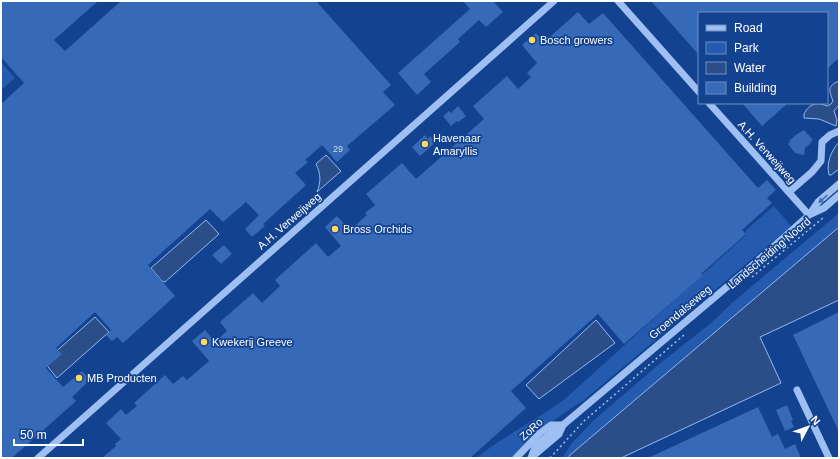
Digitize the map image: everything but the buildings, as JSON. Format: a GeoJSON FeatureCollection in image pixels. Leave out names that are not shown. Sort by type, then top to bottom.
{"type":"FeatureCollection","features":[{"type":"Feature","properties":{"kind":"street","name":"A.H. Verweijweg"},"geometry":{"type":"LineString","coordinates":[[38,458],[554,1]]}},
{"type":"Feature","properties":{"kind":"street"},"geometry":{"type":"LineString","coordinates":[[618,1],[698,91]]}},
{"type":"Feature","properties":{"kind":"street","name":"A.H. Verweijweg"},"geometry":{"type":"LineString","coordinates":[[710,104],[809,215]]}},
{"type":"Feature","properties":{"kind":"street"},"geometry":{"type":"LineString","coordinates":[[789,192],[812,172],[821,161],[822,142],[830,135],[839,131]]}},
{"type":"Feature","properties":{"kind":"street","name":"Groendalseweg"},"geometry":{"type":"LineString","coordinates":[[531,458],[535,447],[747,270],[809,215],[818,202],[839,184]]}},
{"type":"Feature","properties":{"kind":"street","name":"Groendalseweg"},"geometry":{"type":"LineString","coordinates":[[809,215],[824,208],[839,195]]}},
{"type":"Feature","properties":{"kind":"street"},"geometry":{"type":"LineString","coordinates":[[797,390],[829,458]]}},
{"type":"Feature","properties":{"kind":"street","name":"ZoRo"},"geometry":{"type":"LineString","coordinates":[[516,458],[540,433],[551,425],[563,425]]}},
{"type":"Feature","properties":{"kind":"street","name":"Groendalseweg"},"geometry":{"type":"LineString","coordinates":[[531,458],[559,434],[563,425]]}},
{"type":"Feature","properties":{"kind":"street","name":"Groendalseweg"},"geometry":{"type":"LineString","coordinates":[[543,458],[542,452],[547,445]]}},
{"type":"Feature","properties":{"kind":"path","name":"Landscheiding Noord"},"geometry":{"type":"LineString","coordinates":[[752,278],[828,214]]}},
{"type":"Feature","properties":{"kind":"path"},"geometry":{"type":"LineString","coordinates":[[550,458],[584,421],[687,333]]}},
{"type":"Feature","properties":{"kind":"green space"},"geometry":{"type":"Polygon","coordinates":[[[1,62],[15,78],[1,90],[1,62]]]}},
{"type":"Feature","properties":{"kind":"green space"},"geometry":{"type":"Polygon","coordinates":[[[774,206],[791,226],[583,401],[563,413],[546,427],[513,457],[476,458],[565,399],[746,235],[746,230],[774,206]]]}},
{"type":"Feature","properties":{"kind":"green space"},"geometry":{"type":"Polygon","coordinates":[[[839,213],[839,227],[568,458],[562,458],[572,443],[593,421],[658,365],[711,323],[732,303],[839,213]]]}},
{"type":"Feature","properties":{"kind":"water"},"geometry":{"type":"Polygon","coordinates":[[[839,81],[839,105],[834,111],[837,120],[836,126],[819,119],[804,118],[806,110],[814,104],[827,106],[831,104],[833,101],[830,89],[832,85],[839,81]]]}},
{"type":"Feature","properties":{"kind":"water"},"geometry":{"type":"Polygon","coordinates":[[[839,142],[839,169],[829,175],[828,166],[830,157],[839,142]]]}},
{"type":"Feature","properties":{"kind":"water"},"geometry":{"type":"Polygon","coordinates":[[[326,155],[341,171],[317,192],[320,178],[316,164],[326,155]]]}},
{"type":"Feature","properties":{"kind":"water"},"geometry":{"type":"Polygon","coordinates":[[[206,220],[219,234],[165,282],[162,281],[151,268],[206,220]]]}},
{"type":"Feature","properties":{"kind":"water"},"geometry":{"type":"Polygon","coordinates":[[[839,227],[839,300],[760,337],[781,383],[621,458],[568,458],[570,455],[839,227]]]}},
{"type":"Feature","properties":{"kind":"water"},"geometry":{"type":"Polygon","coordinates":[[[95,317],[109,332],[57,378],[44,362],[95,317]]]}},
{"type":"Feature","properties":{"kind":"water"},"geometry":{"type":"Polygon","coordinates":[[[596,320],[615,343],[539,399],[526,385],[596,320]]]}},
{"type":"Feature","properties":{"kind":"place","name":"Bosch growers"},"geometry":{"type":"Point","coordinates":[532,40]}},
{"type":"Feature","properties":{"kind":"place","name":"Havenaar Amaryllis"},"geometry":{"type":"Point","coordinates":[425,144]}},
{"type":"Feature","properties":{"kind":"place","name":"Bross Orchids"},"geometry":{"type":"Point","coordinates":[335,229]}},
{"type":"Feature","properties":{"kind":"place","name":"Kwekerij Greeve"},"geometry":{"type":"Point","coordinates":[204,342]}},
{"type":"Feature","properties":{"kind":"place","name":"MB Producten"},"geometry":{"type":"Point","coordinates":[79,378]}}]}
